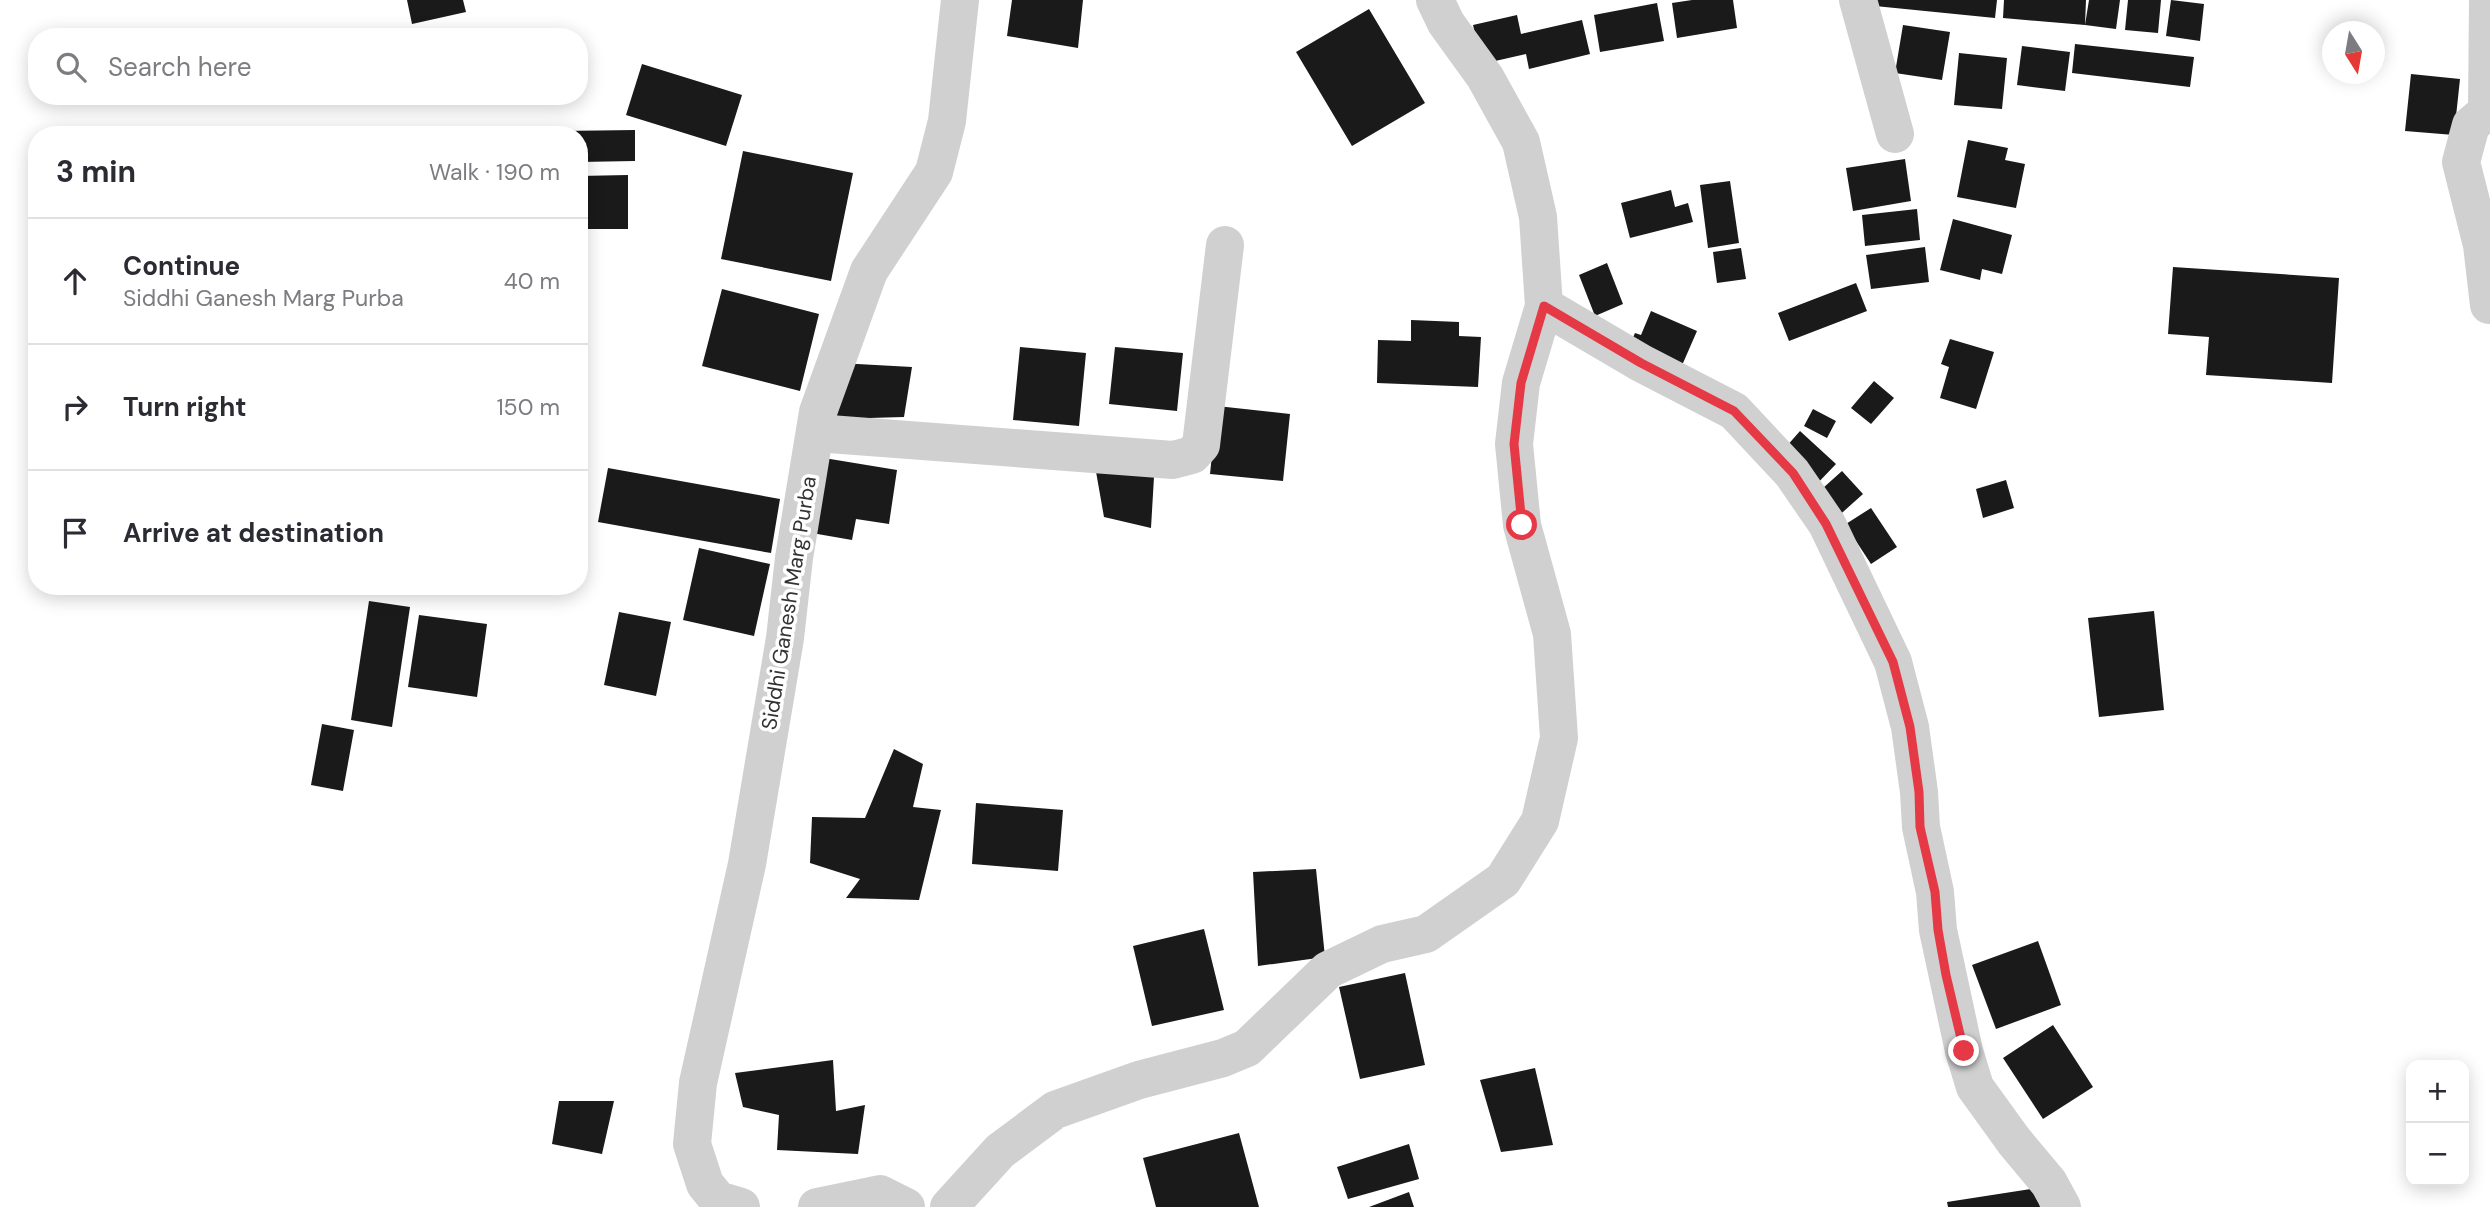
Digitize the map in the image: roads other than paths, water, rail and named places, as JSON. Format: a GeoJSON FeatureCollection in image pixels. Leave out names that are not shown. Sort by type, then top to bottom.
{"type":"FeatureCollection","features":[{"type":"Feature","properties":{"kind":"street","name":"Siddhi Ganesh Marg Purba"},"geometry":{"type":"LineString","coordinates":[[741,1207],[719,1200],[705,1184],[692,1144],[698,1083],[747,864],[785,638],[794,558],[818,412],[869,271],[934,172],[947,121],[960,0]]}},
{"type":"Feature","properties":{"kind":"street"},"geometry":{"type":"LineString","coordinates":[[949,1207],[1000,1151],[1055,1111],[1139,1080],[1223,1058],[1247,1048],[1328,970],[1382,944],[1426,934],[1503,880],[1540,821],[1559,738],[1552,634],[1522,525],[1514,444],[1521,383],[1544,306],[1538,217],[1521,142],[1485,78],[1446,23],[1435,0]]}},
{"type":"Feature","properties":{"kind":"street"},"geometry":{"type":"LineString","coordinates":[[1858,0],[1895,134]]}},
{"type":"Feature","properties":{"kind":"street"},"geometry":{"type":"LineString","coordinates":[[2488,0],[2489,110],[2471,124],[2461,162],[2482,245],[2489,305]]}},
{"type":"Feature","properties":{"kind":"street"},"geometry":{"type":"LineString","coordinates":[[816,433],[1173,460],[1192,456],[1201,445],[1225,245]]}},
{"type":"Feature","properties":{"kind":"street"},"geometry":{"type":"LineString","coordinates":[[1544,306],[1641,363],[1734,411],[1793,473],[1826,524],[1893,662],[1910,727],[1919,792],[1920,827],[1935,892],[1938,930],[1958,1029],[1975,1087],[2049,1183],[2062,1207]]}},
{"type":"Feature","properties":{"kind":"street"},"geometry":{"type":"LineString","coordinates":[[817,1207],[880,1194],[906,1207]]}}]}
